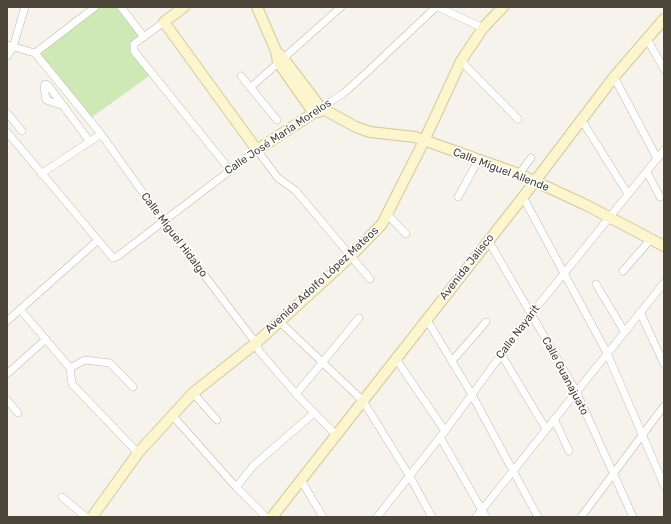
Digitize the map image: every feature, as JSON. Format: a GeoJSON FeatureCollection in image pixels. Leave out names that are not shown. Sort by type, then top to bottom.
{"type":"FeatureCollection","features":[{"type":"Feature","properties":{"kind":"main road"},"geometry":{"type":"LineString","coordinates":[[184,7],[164,22],[257,150]]}},
{"type":"Feature","properties":{"kind":"main road"},"geometry":{"type":"LineString","coordinates":[[257,7],[279,57],[317,110]]}},
{"type":"Feature","properties":{"kind":"main road","name":"Avenida Adolfo López Mateos"},"geometry":{"type":"LineString","coordinates":[[92,517],[138,453],[193,393],[256,343],[350,257],[382,224],[424,141],[461,61],[484,28],[502,7]]}},
{"type":"Feature","properties":{"kind":"main road","name":"Avenida Jalisco"},"geometry":{"type":"LineString","coordinates":[[272,517],[523,197],[614,77],[664,19]]}},
{"type":"Feature","properties":{"kind":"main road","name":"Calle Miguel Allende"},"geometry":{"type":"LineString","coordinates":[[317,110],[333,113],[356,127],[370,132],[415,137],[478,161],[519,174],[664,246]]}},
{"type":"Feature","properties":{"kind":"main road","name":"Calle José María Morelos"},"geometry":{"type":"LineString","coordinates":[[257,150],[317,110]]}},
{"type":"Feature","properties":{"kind":"street"},"geometry":{"type":"LineString","coordinates":[[7,56],[25,7]]}},
{"type":"Feature","properties":{"kind":"street"},"geometry":{"type":"LineString","coordinates":[[10,46],[35,54],[95,7]]}},
{"type":"Feature","properties":{"kind":"street"},"geometry":{"type":"LineString","coordinates":[[121,7],[144,37]]}},
{"type":"Feature","properties":{"kind":"street"},"geometry":{"type":"LineString","coordinates":[[250,88],[279,57],[341,7]]}},
{"type":"Feature","properties":{"kind":"street","name":"Calle José María Morelos"},"geometry":{"type":"LineString","coordinates":[[317,110],[349,88],[437,7],[484,28]]}},
{"type":"Feature","properties":{"kind":"street"},"geometry":{"type":"LineString","coordinates":[[164,22],[133,47],[134,51],[230,170]]}},
{"type":"Feature","properties":{"kind":"street"},"geometry":{"type":"LineString","coordinates":[[647,39],[664,69]]}},
{"type":"Feature","properties":{"kind":"street","name":"Calle Miguel Hidalgo"},"geometry":{"type":"LineString","coordinates":[[35,54],[101,134],[163,221],[256,343],[259,351],[314,414],[336,435]]}},
{"type":"Feature","properties":{"kind":"street"},"geometry":{"type":"LineString","coordinates":[[461,61],[518,119]]}},
{"type":"Feature","properties":{"kind":"street"},"geometry":{"type":"LineString","coordinates":[[241,76],[277,120]]}},
{"type":"Feature","properties":{"kind":"street"},"geometry":{"type":"LineString","coordinates":[[614,77],[657,158]]}},
{"type":"Feature","properties":{"kind":"street"},"geometry":{"type":"LineString","coordinates":[[64,106],[90,142]]}},
{"type":"Feature","properties":{"kind":"street"},"geometry":{"type":"LineString","coordinates":[[7,113],[22,131]]}},
{"type":"Feature","properties":{"kind":"street"},"geometry":{"type":"LineString","coordinates":[[581,119],[628,194]]}},
{"type":"Feature","properties":{"kind":"street"},"geometry":{"type":"LineString","coordinates":[[7,132],[97,241],[7,321]]}},
{"type":"Feature","properties":{"kind":"street"},"geometry":{"type":"LineString","coordinates":[[41,174],[101,134]]}},
{"type":"Feature","properties":{"kind":"street"},"geometry":{"type":"LineString","coordinates":[[257,150],[278,178],[296,191],[370,279]]}},
{"type":"Feature","properties":{"kind":"street","name":"Calle José María Morelos"},"geometry":{"type":"LineString","coordinates":[[97,241],[113,258],[118,256],[257,150]]}},
{"type":"Feature","properties":{"kind":"street","name":"Calle Nayarit"},"geometry":{"type":"LineString","coordinates":[[377,517],[443,434],[471,393],[532,313],[664,150]]}},
{"type":"Feature","properties":{"kind":"street"},"geometry":{"type":"LineString","coordinates":[[519,174],[531,158]]}},
{"type":"Feature","properties":{"kind":"street"},"geometry":{"type":"LineString","coordinates":[[458,197],[478,161]]}},
{"type":"Feature","properties":{"kind":"street"},"geometry":{"type":"LineString","coordinates":[[647,172],[660,197]]}},
{"type":"Feature","properties":{"kind":"street"},"geometry":{"type":"LineString","coordinates":[[523,197],[607,353],[664,486]]}},
{"type":"Feature","properties":{"kind":"street"},"geometry":{"type":"LineString","coordinates":[[387,214],[406,234]]}},
{"type":"Feature","properties":{"kind":"street"},"geometry":{"type":"LineString","coordinates":[[623,271],[651,239]]}},
{"type":"Feature","properties":{"kind":"street","name":"Calle Guanajuato"},"geometry":{"type":"LineString","coordinates":[[488,240],[532,313],[576,391],[633,517]]}},
{"type":"Feature","properties":{"kind":"street"},"geometry":{"type":"LineString","coordinates":[[476,517],[664,283]]}},
{"type":"Feature","properties":{"kind":"street"},"geometry":{"type":"LineString","coordinates":[[596,284],[624,331]]}},
{"type":"Feature","properties":{"kind":"street"},"geometry":{"type":"LineString","coordinates":[[20,309],[70,368],[72,384],[138,453]]}},
{"type":"Feature","properties":{"kind":"street"},"geometry":{"type":"LineString","coordinates":[[640,312],[664,364]]}},
{"type":"Feature","properties":{"kind":"street"},"geometry":{"type":"LineString","coordinates":[[296,394],[359,318]]}},
{"type":"Feature","properties":{"kind":"street"},"geometry":{"type":"LineString","coordinates":[[426,320],[471,393],[514,469],[538,517]]}},
{"type":"Feature","properties":{"kind":"street"},"geometry":{"type":"LineString","coordinates":[[279,321],[363,401],[410,475],[432,517]]}},
{"type":"Feature","properties":{"kind":"street"},"geometry":{"type":"LineString","coordinates":[[452,361],[486,322]]}},
{"type":"Feature","properties":{"kind":"street"},"geometry":{"type":"LineString","coordinates":[[7,374],[46,339]]}},
{"type":"Feature","properties":{"kind":"street"},"geometry":{"type":"LineString","coordinates":[[501,354],[546,429]]}},
{"type":"Feature","properties":{"kind":"street"},"geometry":{"type":"LineString","coordinates":[[396,359],[443,434],[486,517]]}},
{"type":"Feature","properties":{"kind":"street"},"geometry":{"type":"LineString","coordinates":[[70,368],[85,360],[110,363],[133,387]]}},
{"type":"Feature","properties":{"kind":"street"},"geometry":{"type":"LineString","coordinates":[[193,393],[217,420]]}},
{"type":"Feature","properties":{"kind":"street"},"geometry":{"type":"LineString","coordinates":[[7,400],[18,413]]}},
{"type":"Feature","properties":{"kind":"street"},"geometry":{"type":"LineString","coordinates":[[582,516],[664,406]]}},
{"type":"Feature","properties":{"kind":"street"},"geometry":{"type":"LineString","coordinates":[[236,487],[254,465],[314,414]]}},
{"type":"Feature","properties":{"kind":"street"},"geometry":{"type":"LineString","coordinates":[[172,415],[236,487],[272,517]]}},
{"type":"Feature","properties":{"kind":"street"},"geometry":{"type":"LineString","coordinates":[[554,419],[569,450]]}},
{"type":"Feature","properties":{"kind":"street"},"geometry":{"type":"LineString","coordinates":[[301,480],[323,517]]}},
{"type":"Feature","properties":{"kind":"street"},"geometry":{"type":"LineString","coordinates":[[62,497],[86,517]]}},
{"type":"Feature","properties":{"kind":"green space"},"geometry":{"type":"Polygon","coordinates":[[[97,7],[120,7],[144,37],[133,47],[152,74],[89,119],[35,53],[97,7]]]}}]}
